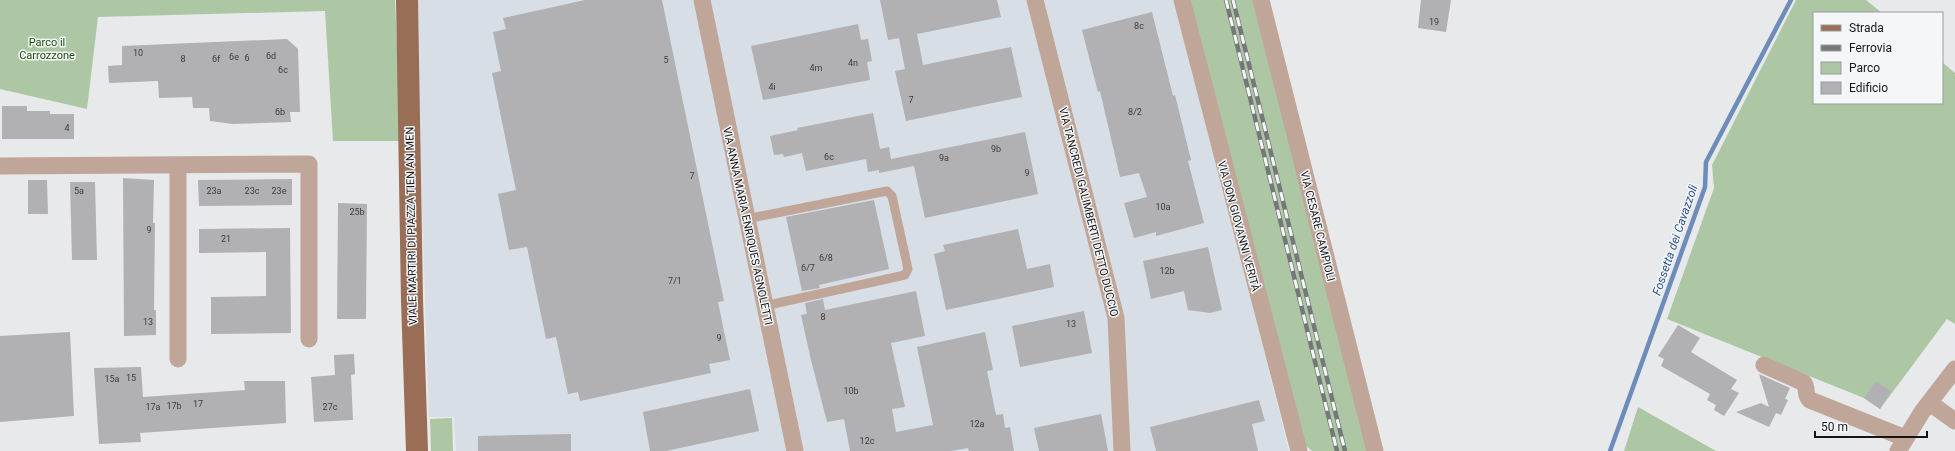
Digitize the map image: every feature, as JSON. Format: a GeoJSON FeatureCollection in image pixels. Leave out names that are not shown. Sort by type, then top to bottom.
{"type":"FeatureCollection","features":[{"type":"Feature","properties":{"kind":"main road","name":"VIALE MARTIRI DI PIAZZA TIEN AN MEN"},"geometry":{"type":"LineString","coordinates":[[407,0],[412,300],[417,451]]}},
{"type":"Feature","properties":{"kind":"street","name":"VIA ANNA MARIA ENRIQUES AGNOLETTI"},"geometry":{"type":"LineString","coordinates":[[702,0],[795,451]]}},
{"type":"Feature","properties":{"kind":"street","name":"VIA TANCREDI GALIMBERTI DETTO DUCCIO"},"geometry":{"type":"LineString","coordinates":[[1035,0],[1116,318],[1122,451]]}},
{"type":"Feature","properties":{"kind":"street","name":"VIA DON GIOVANNI VERITÀ"},"geometry":{"type":"LineString","coordinates":[[1182,0],[1225,172],[1299,451]]}},
{"type":"Feature","properties":{"kind":"street","name":"VIA CESARE CAMPIOLI"},"geometry":{"type":"LineString","coordinates":[[1261,0],[1375,451]]}},
{"type":"Feature","properties":{"kind":"street"},"geometry":{"type":"LineString","coordinates":[[0,166],[309,164],[309,339]]}},
{"type":"Feature","properties":{"kind":"street"},"geometry":{"type":"LineString","coordinates":[[178,165],[178,359]]}},
{"type":"Feature","properties":{"kind":"street"},"geometry":{"type":"LineString","coordinates":[[1764,365],[1804,383],[1806,387],[1806,394],[1810,400],[1901,444],[1955,369]]}},
{"type":"Feature","properties":{"kind":"street"},"geometry":{"type":"LineString","coordinates":[[1930,403],[1955,421]]}},
{"type":"Feature","properties":{"kind":"lane"},"geometry":{"type":"LineString","coordinates":[[746,219],[887,191],[892,196],[908,269],[905,275],[764,306]]}},
{"type":"Feature","properties":{"kind":"shaded area"},"geometry":{"type":"Polygon","coordinates":[[[415,0],[1176,0],[1289,451],[456,451],[454,417],[429,417],[415,0]]]}},
{"type":"Feature","properties":{"kind":"green space","name":"Parco il Carrozzone"},"geometry":{"type":"Polygon","coordinates":[[[0,0],[395,0],[401,141],[333,141],[325,11],[98,17],[87,109],[0,89],[0,0]]]}},
{"type":"Feature","properties":{"kind":"green space"},"geometry":{"type":"Polygon","coordinates":[[[1189,0],[1258,0],[1372,451],[1312,451],[1305,445],[1189,0]]]}},
{"type":"Feature","properties":{"kind":"green space"},"geometry":{"type":"Polygon","coordinates":[[[1796,0],[1866,0],[1881,12],[1813,12],[1813,104],[1943,104],[1943,63],[1955,73],[1955,324],[1947,319],[1880,409],[1864,398],[1667,319],[1714,188],[1712,165],[1796,0]]]}},
{"type":"Feature","properties":{"kind":"green space"},"geometry":{"type":"Polygon","coordinates":[[[1638,407],[1716,451],[1624,451],[1638,407]]]}},
{"type":"Feature","properties":{"kind":"green space"},"geometry":{"type":"Polygon","coordinates":[[[452,418],[453,451],[431,451],[430,419],[452,418]]]}},
{"type":"Feature","properties":{"kind":"building"},"geometry":{"type":"Polygon","coordinates":[[[585,0],[662,0],[724,301],[718,302],[730,360],[709,364],[711,373],[580,401],[578,392],[568,394],[556,337],[546,339],[527,247],[509,250],[498,194],[516,190],[492,73],[501,71],[493,32],[506,29],[503,18],[585,0]]]}},
{"type":"Feature","properties":{"kind":"building"},"geometry":{"type":"Polygon","coordinates":[[[880,0],[997,0],[1001,17],[917,34],[923,65],[1011,47],[1022,97],[906,121],[895,71],[905,69],[899,38],[888,40],[880,0]]]}},
{"type":"Feature","properties":{"kind":"building"},"geometry":{"type":"Polygon","coordinates":[[[1421,0],[1451,0],[1446,32],[1418,28],[1421,0]]]}},
{"type":"Feature","properties":{"kind":"building"},"geometry":{"type":"Polygon","coordinates":[[[1152,12],[1173,96],[1175,95],[1191,160],[1188,161],[1204,223],[1156,236],[1156,232],[1134,238],[1124,203],[1147,197],[1139,173],[1120,177],[1100,91],[1098,92],[1082,30],[1152,12]]]}},
{"type":"Feature","properties":{"kind":"building"},"geometry":{"type":"Polygon","coordinates":[[[858,24],[861,40],[868,39],[872,61],[867,62],[870,80],[763,100],[751,46],[858,24]]]}},
{"type":"Feature","properties":{"kind":"building"},"geometry":{"type":"Polygon","coordinates":[[[287,39],[298,49],[300,112],[290,112],[291,122],[233,124],[210,121],[209,108],[193,108],[192,97],[159,98],[158,81],[109,83],[108,66],[122,65],[122,46],[287,39]]]}},
{"type":"Feature","properties":{"kind":"building"},"geometry":{"type":"Polygon","coordinates":[[[2,106],[27,106],[27,111],[50,111],[50,114],[74,114],[74,139],[2,139],[2,106]]]}},
{"type":"Feature","properties":{"kind":"building"},"geometry":{"type":"Polygon","coordinates":[[[873,113],[880,149],[889,147],[891,159],[1025,132],[1038,194],[925,218],[914,166],[879,173],[879,170],[868,172],[866,159],[806,171],[802,153],[784,157],[783,154],[774,155],[770,136],[798,130],[797,128],[873,113]]]}},
{"type":"Feature","properties":{"kind":"building"},"geometry":{"type":"Polygon","coordinates":[[[123,178],[154,180],[154,310],[156,310],[156,335],[124,336],[123,178]]]}},
{"type":"Feature","properties":{"kind":"building"},"geometry":{"type":"Polygon","coordinates":[[[292,179],[292,205],[199,206],[198,180],[292,179]]]}},
{"type":"Feature","properties":{"kind":"building"},"geometry":{"type":"Polygon","coordinates":[[[28,180],[47,180],[48,214],[28,214],[28,180]]]}},
{"type":"Feature","properties":{"kind":"building"},"geometry":{"type":"Polygon","coordinates":[[[70,182],[95,182],[97,260],[72,260],[70,182]]]}},
{"type":"Feature","properties":{"kind":"building"},"geometry":{"type":"Polygon","coordinates":[[[874,200],[889,269],[819,285],[820,288],[802,291],[786,217],[874,200]]]}},
{"type":"Feature","properties":{"kind":"building"},"geometry":{"type":"Polygon","coordinates":[[[338,203],[367,204],[366,319],[337,319],[338,203]]]}},
{"type":"Feature","properties":{"kind":"building"},"geometry":{"type":"Polygon","coordinates":[[[290,228],[291,333],[211,334],[211,297],[266,296],[266,252],[199,253],[199,229],[290,228]]]}},
{"type":"Feature","properties":{"kind":"building"},"geometry":{"type":"Polygon","coordinates":[[[1018,229],[1027,269],[1050,264],[1054,287],[946,310],[934,254],[945,251],[943,245],[1018,229]]]}},
{"type":"Feature","properties":{"kind":"building"},"geometry":{"type":"Polygon","coordinates":[[[1208,247],[1222,310],[1210,313],[1188,310],[1184,291],[1151,299],[1143,261],[1208,247]]]}},
{"type":"Feature","properties":{"kind":"building"},"geometry":{"type":"Polygon","coordinates":[[[916,291],[925,336],[891,343],[905,407],[892,409],[896,432],[933,425],[917,347],[985,332],[993,370],[987,371],[996,415],[1003,414],[1005,428],[1010,427],[1014,451],[969,451],[968,448],[951,451],[850,451],[844,419],[827,422],[801,315],[807,314],[805,303],[823,299],[825,310],[916,291]]]}},
{"type":"Feature","properties":{"kind":"building"},"geometry":{"type":"Polygon","coordinates":[[[1084,311],[1092,353],[1020,367],[1012,326],[1084,311]]]}},
{"type":"Feature","properties":{"kind":"building"},"geometry":{"type":"Polygon","coordinates":[[[1678,325],[1700,338],[1691,352],[1737,380],[1731,389],[1739,393],[1724,416],[1714,410],[1716,405],[1707,400],[1710,394],[1661,366],[1664,359],[1658,356],[1678,325]]]}},
{"type":"Feature","properties":{"kind":"building"},"geometry":{"type":"Polygon","coordinates":[[[70,332],[74,416],[0,422],[0,336],[70,332]]]}},
{"type":"Feature","properties":{"kind":"building"},"geometry":{"type":"Polygon","coordinates":[[[354,354],[355,374],[351,375],[353,420],[314,422],[311,377],[335,375],[334,355],[354,354]]]}},
{"type":"Feature","properties":{"kind":"building"},"geometry":{"type":"Polygon","coordinates":[[[141,367],[143,397],[245,390],[244,381],[285,381],[286,423],[140,433],[141,442],[99,444],[94,368],[141,367]]]}},
{"type":"Feature","properties":{"kind":"building"},"geometry":{"type":"Polygon","coordinates":[[[1759,374],[1790,388],[1785,399],[1788,400],[1781,415],[1776,413],[1769,427],[1736,412],[1761,403],[1769,407],[1759,374]]]}},
{"type":"Feature","properties":{"kind":"building"},"geometry":{"type":"Polygon","coordinates":[[[1876,381],[1891,391],[1880,409],[1864,398],[1876,381]]]}},
{"type":"Feature","properties":{"kind":"building"},"geometry":{"type":"Polygon","coordinates":[[[750,389],[759,431],[666,451],[650,451],[643,412],[750,389]]]}},
{"type":"Feature","properties":{"kind":"building"},"geometry":{"type":"Polygon","coordinates":[[[1259,400],[1265,421],[1252,424],[1258,451],[1156,451],[1150,427],[1259,400]]]}},
{"type":"Feature","properties":{"kind":"building"},"geometry":{"type":"Polygon","coordinates":[[[1101,414],[1108,451],[1039,451],[1034,428],[1101,414]]]}},
{"type":"Feature","properties":{"kind":"building"},"geometry":{"type":"Polygon","coordinates":[[[571,434],[571,451],[478,451],[478,436],[571,434]]]}},
{"type":"Feature","properties":{"kind":"waterway","name":"Fossetta dei Cavazzoli"},"geometry":{"type":"LineString","coordinates":[[1610,451],[1705,187],[1706,162],[1791,0]]}},
{"type":"Feature","properties":{"kind":"railway"},"geometry":{"type":"LineString","coordinates":[[1226,0],[1337,451]]}},
{"type":"Feature","properties":{"kind":"railway"},"geometry":{"type":"LineString","coordinates":[[1233,0],[1345,451]]}}]}
